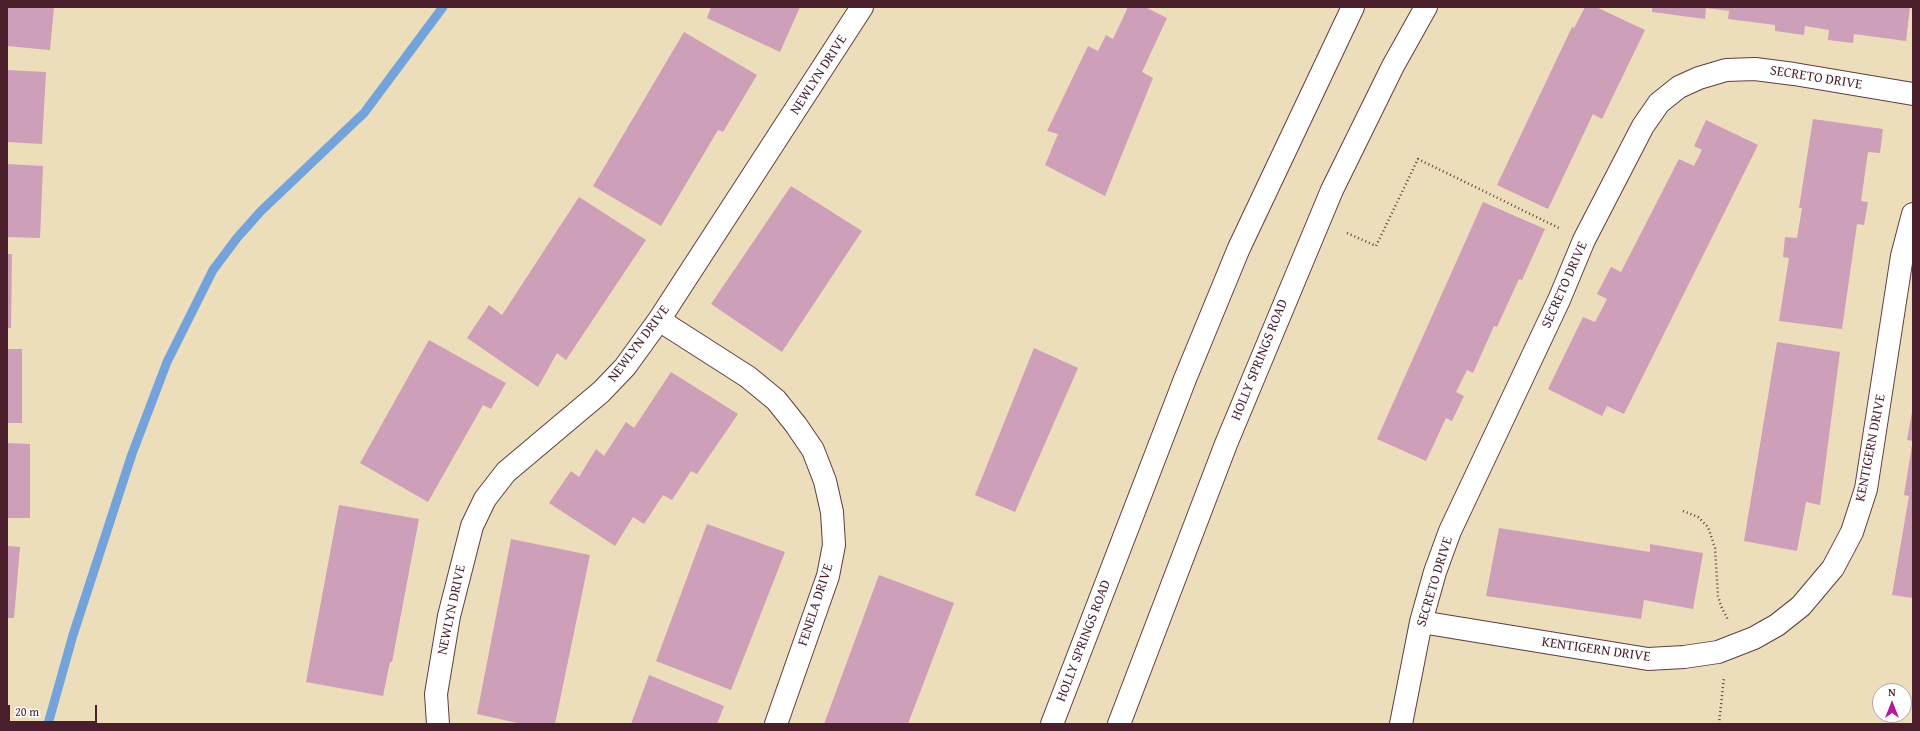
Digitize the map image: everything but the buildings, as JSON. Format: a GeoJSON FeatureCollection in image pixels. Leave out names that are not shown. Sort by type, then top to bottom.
{"type":"FeatureCollection","features":[{"type":"Feature","properties":{"kind":"street","name":"NEWLYN DRIVE"},"geometry":{"type":"LineString","coordinates":[[438,724],[436,694],[449,616],[472,526],[485,499],[506,472],[602,392],[625,367],[659,320],[862,7]]}},
{"type":"Feature","properties":{"kind":"street","name":"HOLLY SPRINGS ROAD"},"geometry":{"type":"LineString","coordinates":[[1052,724],[1177,400],[1239,248],[1353,7]]}},
{"type":"Feature","properties":{"kind":"street","name":"HOLLY SPRINGS ROAD"},"geometry":{"type":"LineString","coordinates":[[1118,724],[1226,444],[1329,197],[1393,66],[1426,7]]}},
{"type":"Feature","properties":{"kind":"street","name":"SECRETO DRIVE"},"geometry":{"type":"LineString","coordinates":[[1401,724],[1421,622],[1435,572],[1450,531],[1559,300],[1584,240],[1643,126],[1659,103],[1679,87],[1699,78],[1726,70],[1755,69],[1913,94]]}},
{"type":"Feature","properties":{"kind":"street","name":"KENTIGERN DRIVE"},"geometry":{"type":"LineString","coordinates":[[1421,622],[1648,659],[1718,652],[1754,638],[1776,625],[1801,606],[1833,568],[1852,532],[1866,489],[1902,256],[1913,214]]}},
{"type":"Feature","properties":{"kind":"street","name":"FENELA DRIVE"},"geometry":{"type":"LineString","coordinates":[[659,320],[748,377],[776,400],[796,425],[813,450],[825,481],[832,512],[834,545],[828,576],[776,724]]}},
{"type":"Feature","properties":{"kind":"path"},"geometry":{"type":"LineString","coordinates":[[1347,234],[1376,246],[1418,159],[1584,240]]}},
{"type":"Feature","properties":{"kind":"path"},"geometry":{"type":"LineString","coordinates":[[1683,511],[1698,517],[1708,527],[1715,548],[1718,596],[1721,606],[1731,624]]}},
{"type":"Feature","properties":{"kind":"path"},"geometry":{"type":"LineString","coordinates":[[1720,724],[1725,681],[1724,674]]}},
{"type":"Feature","properties":{"kind":"waterway"},"geometry":{"type":"LineString","coordinates":[[48,724],[73,635],[132,454],[167,362],[213,270],[237,238],[261,211],[364,113],[443,7]]}}]}
